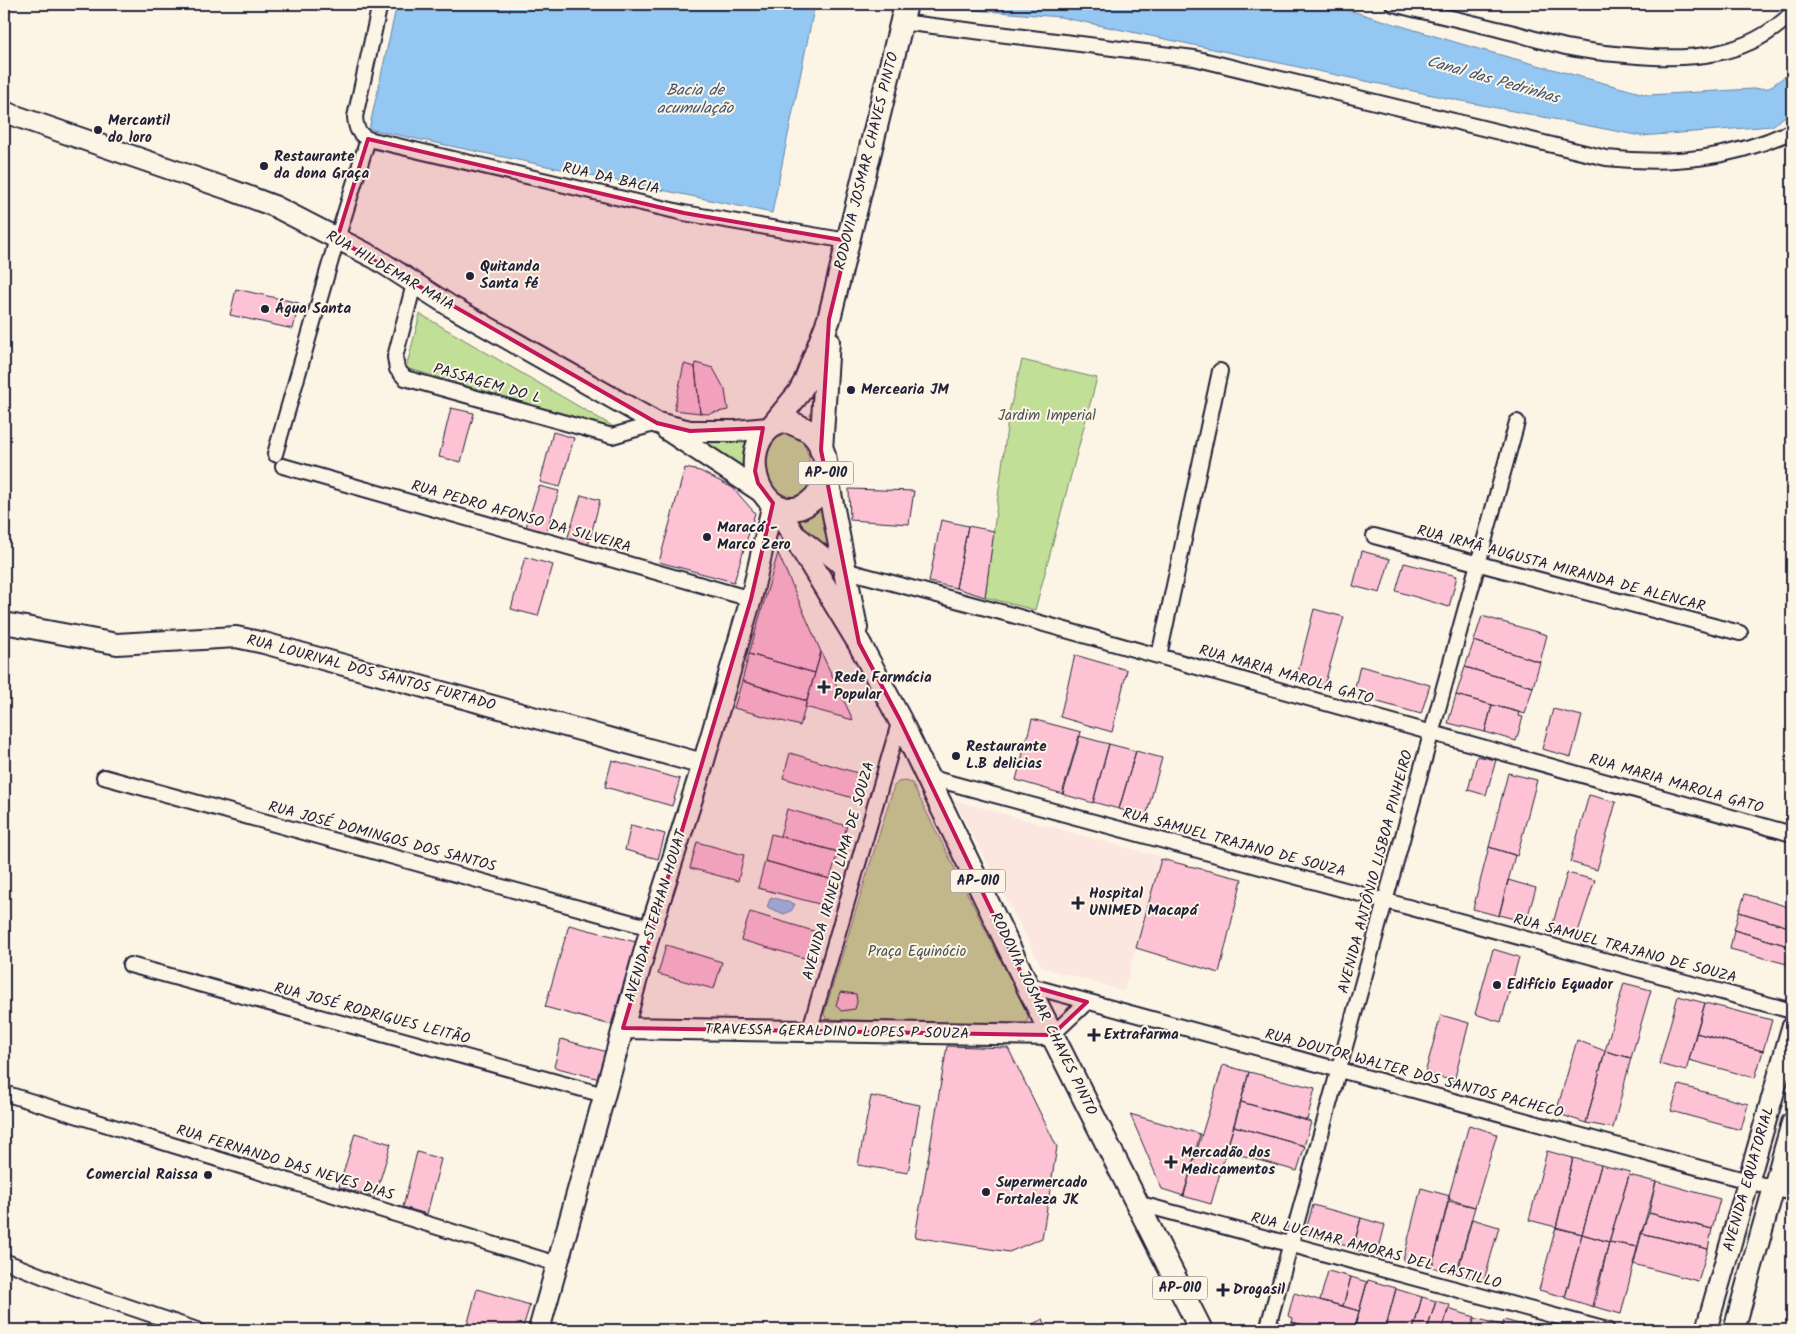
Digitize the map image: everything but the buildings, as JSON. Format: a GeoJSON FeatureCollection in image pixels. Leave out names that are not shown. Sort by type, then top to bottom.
{"type":"FeatureCollection","features":[{"type":"Feature","properties":{"kind":"main road","name":"RODOVIA JOSMAR CHAVES PINTO"},"geometry":{"type":"LineString","coordinates":[[771,426],[805,382],[829,319],[904,13]]}},
{"type":"Feature","properties":{"kind":"main road","name":"RUA HILDEMAR MAIA"},"geometry":{"type":"LineString","coordinates":[[4,112],[274,206],[375,258],[414,284],[657,423],[690,431],[736,432],[771,426]]}},
{"type":"Feature","properties":{"kind":"main road","name":"RODOVIA JOSMAR CHAVES PINTO"},"geometry":{"type":"LineString","coordinates":[[821,450],[829,319]]}},
{"type":"Feature","properties":{"kind":"main road","name":"AP-010"},"geometry":{"type":"LineString","coordinates":[[786,421],[802,428],[817,440],[821,450],[825,460],[826,473],[820,491],[814,499],[799,508],[783,509],[775,506],[758,484],[754,458],[759,442],[771,426],[786,421]]}},
{"type":"Feature","properties":{"kind":"main road"},"geometry":{"type":"LineString","coordinates":[[657,423],[775,506]]}},
{"type":"Feature","properties":{"kind":"main road","name":"RODOVIA JOSMAR CHAVES PINTO"},"geometry":{"type":"LineString","coordinates":[[826,473],[859,643]]}},
{"type":"Feature","properties":{"kind":"main road","name":"RODOVIA JOSMAR CHAVES PINTO"},"geometry":{"type":"LineString","coordinates":[[775,506],[859,643],[900,720],[1027,985],[1201,1330]]}},
{"type":"Feature","properties":{"kind":"main road","name":"AVENIDA STEPHAN HOUAT"},"geometry":{"type":"LineString","coordinates":[[539,1330],[651,928],[703,764],[751,599],[775,506]]}},
{"type":"Feature","properties":{"kind":"main road","name":"RUA LOURIVAL DOS SANTOS FURTADO"},"geometry":{"type":"LineString","coordinates":[[4,623],[117,644],[236,637],[703,764]]}},
{"type":"Feature","properties":{"kind":"main road","name":"TRAVESSA GERALDINO LOPES P SOUZA"},"geometry":{"type":"LineString","coordinates":[[623,1028],[1052,1035]]}},
{"type":"Feature","properties":{"kind":"main road","name":"AVENIDA EQUATORIAL"},"geometry":{"type":"LineString","coordinates":[[1706,1330],[1792,1028]]}},
{"type":"Feature","properties":{"kind":"main road","name":"AVENIDA EQUATORIAL"},"geometry":{"type":"LineString","coordinates":[[1734,1330],[1783,1190],[1792,1123]]}},
{"type":"Feature","properties":{"kind":"street"},"geometry":{"type":"LineString","coordinates":[[275,454],[368,139],[360,136],[355,117],[380,4]]}},
{"type":"Feature","properties":{"kind":"street"},"geometry":{"type":"LineString","coordinates":[[1392,4],[1559,46],[1598,52],[1669,58],[1712,55],[1744,46],[1781,24],[1792,13]]}},
{"type":"Feature","properties":{"kind":"street"},"geometry":{"type":"LineString","coordinates":[[904,13],[1194,58],[1606,158],[1640,162],[1686,160],[1766,144],[1792,131]]}},
{"type":"Feature","properties":{"kind":"street","name":"RUA DA BACIA"},"geometry":{"type":"LineString","coordinates":[[368,139],[684,213],[848,241]]}},
{"type":"Feature","properties":{"kind":"street","name":"PASSAGEM DO L"},"geometry":{"type":"LineString","coordinates":[[414,284],[395,357],[397,369],[405,378],[612,436],[657,423]]}},
{"type":"Feature","properties":{"kind":"street"},"geometry":{"type":"LineString","coordinates":[[1159,656],[1220,371]]}},
{"type":"Feature","properties":{"kind":"street","name":"AVENIDA ANTÔNIO LISBOA PINHEIRO"},"geometry":{"type":"LineString","coordinates":[[1267,1330],[1517,422]]}},
{"type":"Feature","properties":{"kind":"street","name":"RUA PEDRO AFONSO DA SILVEIRA"},"geometry":{"type":"LineString","coordinates":[[283,466],[751,599]]}},
{"type":"Feature","properties":{"kind":"street","name":"RUA MARIA MAROLA GATO"},"geometry":{"type":"LineString","coordinates":[[775,506],[816,550],[844,570],[1159,656],[1792,834]]}},
{"type":"Feature","properties":{"kind":"street","name":"RUA IRMÃ AUGUSTA MIRANDA DE ALENCAR"},"geometry":{"type":"LineString","coordinates":[[1374,536],[1740,633]]}},
{"type":"Feature","properties":{"kind":"street","name":"AVENIDA IRINEU LIMA DE SOUZA"},"geometry":{"type":"LineString","coordinates":[[809,1032],[900,720]]}},
{"type":"Feature","properties":{"kind":"street","name":"RUA JOSÉ DOMINGOS DOS SANTOS"},"geometry":{"type":"LineString","coordinates":[[104,777],[651,928]]}},
{"type":"Feature","properties":{"kind":"street","name":"RUA SAMUEL TRAJANO DE SOUZA"},"geometry":{"type":"LineString","coordinates":[[928,777],[1792,1011]]}},
{"type":"Feature","properties":{"kind":"street","name":"RUA JOSÉ RODRIGUES LEITÃO"},"geometry":{"type":"LineString","coordinates":[[130,965],[604,1096]]}},
{"type":"Feature","properties":{"kind":"street","name":"RUA DOUTOR WALTER DOS SANTOS PACHECO"},"geometry":{"type":"LineString","coordinates":[[1027,985],[1783,1190]]}},
{"type":"Feature","properties":{"kind":"street"},"geometry":{"type":"LineString","coordinates":[[1052,1035],[1087,1002]]}},
{"type":"Feature","properties":{"kind":"street","name":"RUA FERNANDO DAS NEVES DIAS"},"geometry":{"type":"LineString","coordinates":[[4,1094],[557,1264]]}},
{"type":"Feature","properties":{"kind":"street","name":"RUA LUCIMAR AMORAS DEL CASTILLO"},"geometry":{"type":"LineString","coordinates":[[1137,1203],[1607,1330]]}},
{"type":"Feature","properties":{"kind":"street"},"geometry":{"type":"LineString","coordinates":[[4,1261],[197,1330]]}},
{"type":"Feature","properties":{"kind":"highlighted area"},"geometry":{"type":"Polygon","coordinates":[[[368,139],[684,213],[848,241],[829,319],[821,450],[859,643],[900,720],[1027,985],[1087,1002],[1052,1035],[623,1028],[751,599],[773,503],[758,483],[755,471],[763,428],[690,431],[657,423],[337,239],[368,139]]]}},
{"type":"Feature","properties":{"kind":"shaded area","name":"Hospital UNIMED Macapá"},"geometry":{"type":"Polygon","coordinates":[[[954,800],[1161,857],[1124,991],[1042,967],[954,800]]]}},
{"type":"Feature","properties":{"kind":"green space"},"geometry":{"type":"Polygon","coordinates":[[[420,314],[621,431],[406,368],[420,314]]]}},
{"type":"Feature","properties":{"kind":"green space","name":"Jardim Imperial"},"geometry":{"type":"Polygon","coordinates":[[[1022,360],[1097,378],[1035,610],[985,597],[1009,412],[1022,360]]]}},
{"type":"Feature","properties":{"kind":"green space"},"geometry":{"type":"Polygon","coordinates":[[[786,430],[801,438],[809,456],[810,483],[801,497],[792,498],[778,492],[768,479],[766,471],[766,454],[771,438],[786,430]]]}},
{"type":"Feature","properties":{"kind":"green space"},"geometry":{"type":"Polygon","coordinates":[[[752,436],[748,476],[695,443],[752,436]]]}},
{"type":"Feature","properties":{"kind":"green space"},"geometry":{"type":"Polygon","coordinates":[[[818,504],[828,508],[836,559],[792,521],[818,504]]]}},
{"type":"Feature","properties":{"kind":"green space","name":"Praça Equinócio"},"geometry":{"type":"Polygon","coordinates":[[[898,782],[912,783],[1028,1015],[1028,1020],[1024,1026],[826,1019],[824,1014],[894,786],[898,782]]]}},
{"type":"Feature","properties":{"kind":"water","name":"Bacia de acumulação"},"geometry":{"type":"Polygon","coordinates":[[[397,4],[815,4],[772,213],[369,129],[397,4]]]}},
{"type":"Feature","properties":{"kind":"water","name":"Canal das Pedrinhas"},"geometry":{"type":"Polygon","coordinates":[[[938,4],[1328,4],[1475,48],[1648,95],[1769,88],[1792,71],[1792,111],[1772,126],[1641,136],[1456,100],[1060,17],[937,7],[938,4]]]}},
{"type":"Feature","properties":{"kind":"water"},"geometry":{"type":"Polygon","coordinates":[[[771,897],[795,904],[792,910],[784,914],[767,907],[771,897]]]}},
{"type":"Feature","properties":{"kind":"place","name":"Mercantil do loro"},"geometry":{"type":"Point","coordinates":[98,130]}},
{"type":"Feature","properties":{"kind":"place","name":"Restaurante da dona Graça"},"geometry":{"type":"Point","coordinates":[264,166]}},
{"type":"Feature","properties":{"kind":"place","name":"Quitanda Santa fé"},"geometry":{"type":"Point","coordinates":[470,276]}},
{"type":"Feature","properties":{"kind":"place","name":"Água Santa"},"geometry":{"type":"Point","coordinates":[265,309]}},
{"type":"Feature","properties":{"kind":"place","name":"Mercearia JM"},"geometry":{"type":"Point","coordinates":[851,390]}},
{"type":"Feature","properties":{"kind":"place","name":"Maracá - Marco Zero"},"geometry":{"type":"Point","coordinates":[707,537]}},
{"type":"Feature","properties":{"kind":"place","name":"Rede Farmácia Popular"},"geometry":{"type":"Point","coordinates":[824,687]}},
{"type":"Feature","properties":{"kind":"place","name":"Restaurante L.B delicias"},"geometry":{"type":"Point","coordinates":[956,756]}},
{"type":"Feature","properties":{"kind":"place","name":"Hospital UNIMED Macapá"},"geometry":{"type":"Point","coordinates":[1078,903]}},
{"type":"Feature","properties":{"kind":"place","name":"Edifício Equador"},"geometry":{"type":"Point","coordinates":[1497,985]}},
{"type":"Feature","properties":{"kind":"place","name":"Extrafarma"},"geometry":{"type":"Point","coordinates":[1094,1035]}},
{"type":"Feature","properties":{"kind":"place","name":"Mercadão dos Medicamentos"},"geometry":{"type":"Point","coordinates":[1171,1162]}},
{"type":"Feature","properties":{"kind":"place","name":"Comercial Raissa"},"geometry":{"type":"Point","coordinates":[208,1175]}},
{"type":"Feature","properties":{"kind":"place","name":"Supermercado Fortaleza JK"},"geometry":{"type":"Point","coordinates":[986,1192]}},
{"type":"Feature","properties":{"kind":"place","name":"Drogasil"},"geometry":{"type":"Point","coordinates":[1223,1290]}}]}
